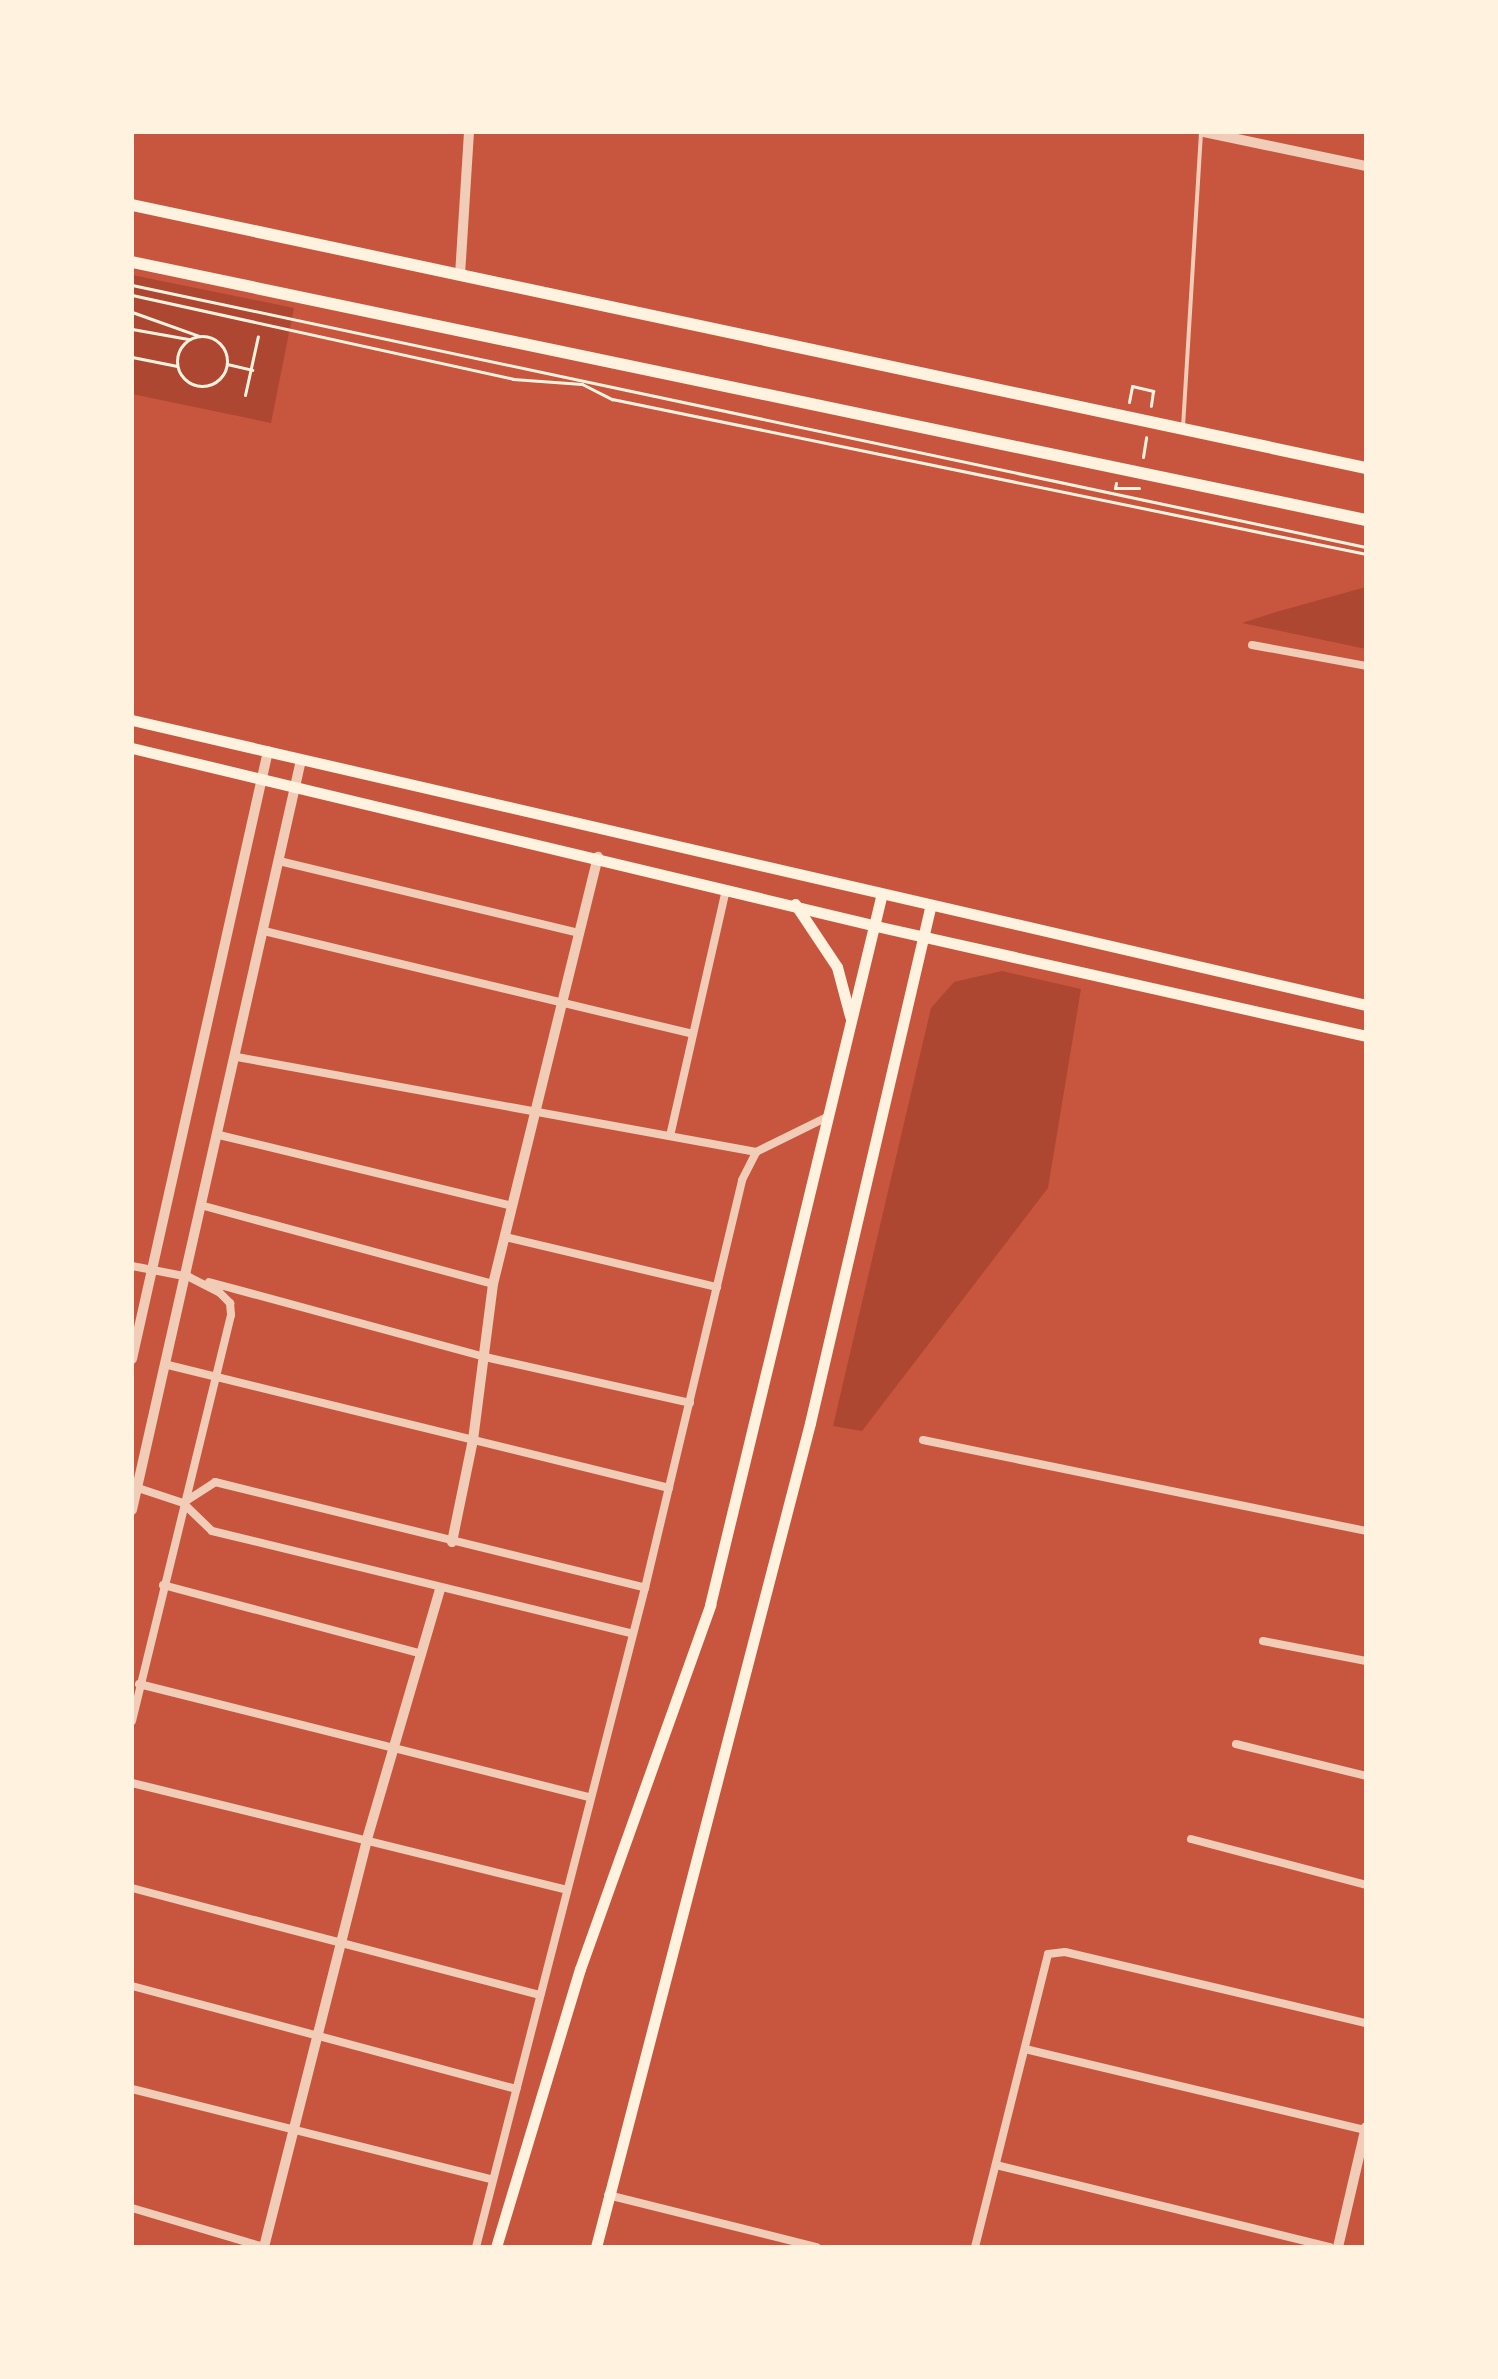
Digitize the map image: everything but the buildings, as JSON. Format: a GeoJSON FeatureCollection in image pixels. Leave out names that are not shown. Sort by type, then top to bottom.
{"type":"FeatureCollection","features":[{"type":"Feature","properties":{"kind":"main road"},"geometry":{"type":"LineString","coordinates":[[132,205],[1366,468]]}},
{"type":"Feature","properties":{"kind":"main road"},"geometry":{"type":"LineString","coordinates":[[132,262],[1366,520]]}},
{"type":"Feature","properties":{"kind":"main road"},"geometry":{"type":"LineString","coordinates":[[132,720],[881,897],[1366,1005]]}},
{"type":"Feature","properties":{"kind":"main road"},"geometry":{"type":"LineString","coordinates":[[132,748],[598,857],[876,926],[1366,1036]]}},
{"type":"Feature","properties":{"kind":"main road"},"geometry":{"type":"LineString","coordinates":[[496,2247],[580,1969],[710,1605],[881,897]]}},
{"type":"Feature","properties":{"kind":"main road"},"geometry":{"type":"LineString","coordinates":[[794,904],[837,967],[851,1022]]}},
{"type":"Feature","properties":{"kind":"main road"},"geometry":{"type":"LineString","coordinates":[[596,2247],[810,1423],[930,908]]}},
{"type":"Feature","properties":{"kind":"main road"},"geometry":{"type":"LineString","coordinates":[[601,2224],[604,2247]]}},
{"type":"Feature","properties":{"kind":"street"},"geometry":{"type":"LineString","coordinates":[[460,275],[469,132]]}},
{"type":"Feature","properties":{"kind":"street"},"geometry":{"type":"LineString","coordinates":[[1202,132],[1366,166]]}},
{"type":"Feature","properties":{"kind":"street"},"geometry":{"type":"LineString","coordinates":[[1252,645],[1366,666]]}},
{"type":"Feature","properties":{"kind":"street"},"geometry":{"type":"LineString","coordinates":[[132,1359],[268,751]]}},
{"type":"Feature","properties":{"kind":"street"},"geometry":{"type":"LineString","coordinates":[[132,1510],[135,1487],[189,1277],[301,760]]}},
{"type":"Feature","properties":{"kind":"street"},"geometry":{"type":"LineString","coordinates":[[452,1542],[473,1440],[493,1284],[598,857]]}},
{"type":"Feature","properties":{"kind":"street"},"geometry":{"type":"LineString","coordinates":[[279,861],[580,933]]}},
{"type":"Feature","properties":{"kind":"street"},"geometry":{"type":"LineString","coordinates":[[670,1136],[726,889]]}},
{"type":"Feature","properties":{"kind":"street"},"geometry":{"type":"LineString","coordinates":[[264,931],[692,1034]]}},
{"type":"Feature","properties":{"kind":"street"},"geometry":{"type":"LineString","coordinates":[[237,1057],[756,1152],[827,1117]]}},
{"type":"Feature","properties":{"kind":"street"},"geometry":{"type":"LineString","coordinates":[[219,1135],[513,1206]]}},
{"type":"Feature","properties":{"kind":"street"},"geometry":{"type":"LineString","coordinates":[[476,2247],[645,1588],[742,1180],[756,1152]]}},
{"type":"Feature","properties":{"kind":"street"},"geometry":{"type":"LineString","coordinates":[[204,1206],[493,1284]]}},
{"type":"Feature","properties":{"kind":"street"},"geometry":{"type":"LineString","coordinates":[[505,1237],[717,1287]]}},
{"type":"Feature","properties":{"kind":"street"},"geometry":{"type":"LineString","coordinates":[[132,1266],[189,1277],[485,1357],[690,1403]]}},
{"type":"Feature","properties":{"kind":"street"},"geometry":{"type":"LineString","coordinates":[[132,1721],[230,1303],[189,1277]]}},
{"type":"Feature","properties":{"kind":"street"},"geometry":{"type":"LineString","coordinates":[[168,1365],[669,1488]]}},
{"type":"Feature","properties":{"kind":"street"},"geometry":{"type":"LineString","coordinates":[[923,1440],[1366,1531]]}},
{"type":"Feature","properties":{"kind":"street"},"geometry":{"type":"LineString","coordinates":[[183,1503],[215,1482],[645,1588]]}},
{"type":"Feature","properties":{"kind":"street"},"geometry":{"type":"LineString","coordinates":[[135,1487],[183,1503],[212,1531],[633,1634]]}},
{"type":"Feature","properties":{"kind":"street"},"geometry":{"type":"LineString","coordinates":[[163,1585],[422,1654]]}},
{"type":"Feature","properties":{"kind":"street"},"geometry":{"type":"LineString","coordinates":[[132,2208],[264,2247],[367,1839],[440,1589]]}},
{"type":"Feature","properties":{"kind":"street"},"geometry":{"type":"LineString","coordinates":[[1263,1641],[1366,1661]]}},
{"type":"Feature","properties":{"kind":"street"},"geometry":{"type":"LineString","coordinates":[[139,1684],[590,1797]]}},
{"type":"Feature","properties":{"kind":"street"},"geometry":{"type":"LineString","coordinates":[[1236,1744],[1366,1776]]}},
{"type":"Feature","properties":{"kind":"street"},"geometry":{"type":"LineString","coordinates":[[132,1783],[567,1890]]}},
{"type":"Feature","properties":{"kind":"street"},"geometry":{"type":"LineString","coordinates":[[1191,1839],[1366,1885]]}},
{"type":"Feature","properties":{"kind":"street"},"geometry":{"type":"LineString","coordinates":[[132,1888],[540,1995]]}},
{"type":"Feature","properties":{"kind":"street"},"geometry":{"type":"LineString","coordinates":[[975,2247],[1048,1954],[1065,1952],[1366,2023]]}},
{"type":"Feature","properties":{"kind":"street"},"geometry":{"type":"LineString","coordinates":[[132,1986],[516,2089]]}},
{"type":"Feature","properties":{"kind":"street"},"geometry":{"type":"LineString","coordinates":[[1025,2049],[1366,2129],[1362,2162],[1338,2247]]}},
{"type":"Feature","properties":{"kind":"street"},"geometry":{"type":"LineString","coordinates":[[132,2089],[493,2180]]}},
{"type":"Feature","properties":{"kind":"street"},"geometry":{"type":"LineString","coordinates":[[996,2165],[1330,2247]]}},
{"type":"Feature","properties":{"kind":"street"},"geometry":{"type":"LineString","coordinates":[[608,2195],[817,2247]]}},
{"type":"Feature","properties":{"kind":"lane"},"geometry":{"type":"LineString","coordinates":[[1183,429],[1202,132]]}},
{"type":"Feature","properties":{"kind":"path"},"geometry":{"type":"LineString","coordinates":[[132,285],[1366,547]]}},
{"type":"Feature","properties":{"kind":"path"},"geometry":{"type":"LineString","coordinates":[[132,295],[513,379],[582,384],[612,399],[1366,554]]}},
{"type":"Feature","properties":{"kind":"path"},"geometry":{"type":"LineString","coordinates":[[132,312],[220,343],[227,364]]}},
{"type":"Feature","properties":{"kind":"path"},"geometry":{"type":"LineString","coordinates":[[132,329],[188,339],[199,336]]}},
{"type":"Feature","properties":{"kind":"path"},"geometry":{"type":"LineString","coordinates":[[245,395],[258,336]]}},
{"type":"Feature","properties":{"kind":"path"},"geometry":{"type":"LineString","coordinates":[[188,339],[180,347],[177,366],[184,379],[205,386],[215,382],[227,364]]}},
{"type":"Feature","properties":{"kind":"path"},"geometry":{"type":"LineString","coordinates":[[132,357],[177,366]]}},
{"type":"Feature","properties":{"kind":"path"},"geometry":{"type":"LineString","coordinates":[[227,364],[252,370]]}},
{"type":"Feature","properties":{"kind":"path"},"geometry":{"type":"LineString","coordinates":[[1132,386],[1153,391],[1149,420]]}},
{"type":"Feature","properties":{"kind":"path"},"geometry":{"type":"LineString","coordinates":[[1142,463],[1147,434]]}},
{"type":"Feature","properties":{"kind":"path"},"geometry":{"type":"LineString","coordinates":[[1115,488],[1138,492],[1140,478]]}},
{"type":"Feature","properties":{"kind":"shaded area"},"geometry":{"type":"Polygon","coordinates":[[[132,275],[294,308],[271,423],[132,394],[132,275]]]}},
{"type":"Feature","properties":{"kind":"shaded area"},"geometry":{"type":"Polygon","coordinates":[[[1366,587],[1366,649],[1242,623],[1276,612],[1366,587]]]}},
{"type":"Feature","properties":{"kind":"shaded area"},"geometry":{"type":"Polygon","coordinates":[[[1002,971],[1081,989],[1048,1188],[862,1431],[833,1426],[931,1008],[954,982],[1002,971]]]}}]}
